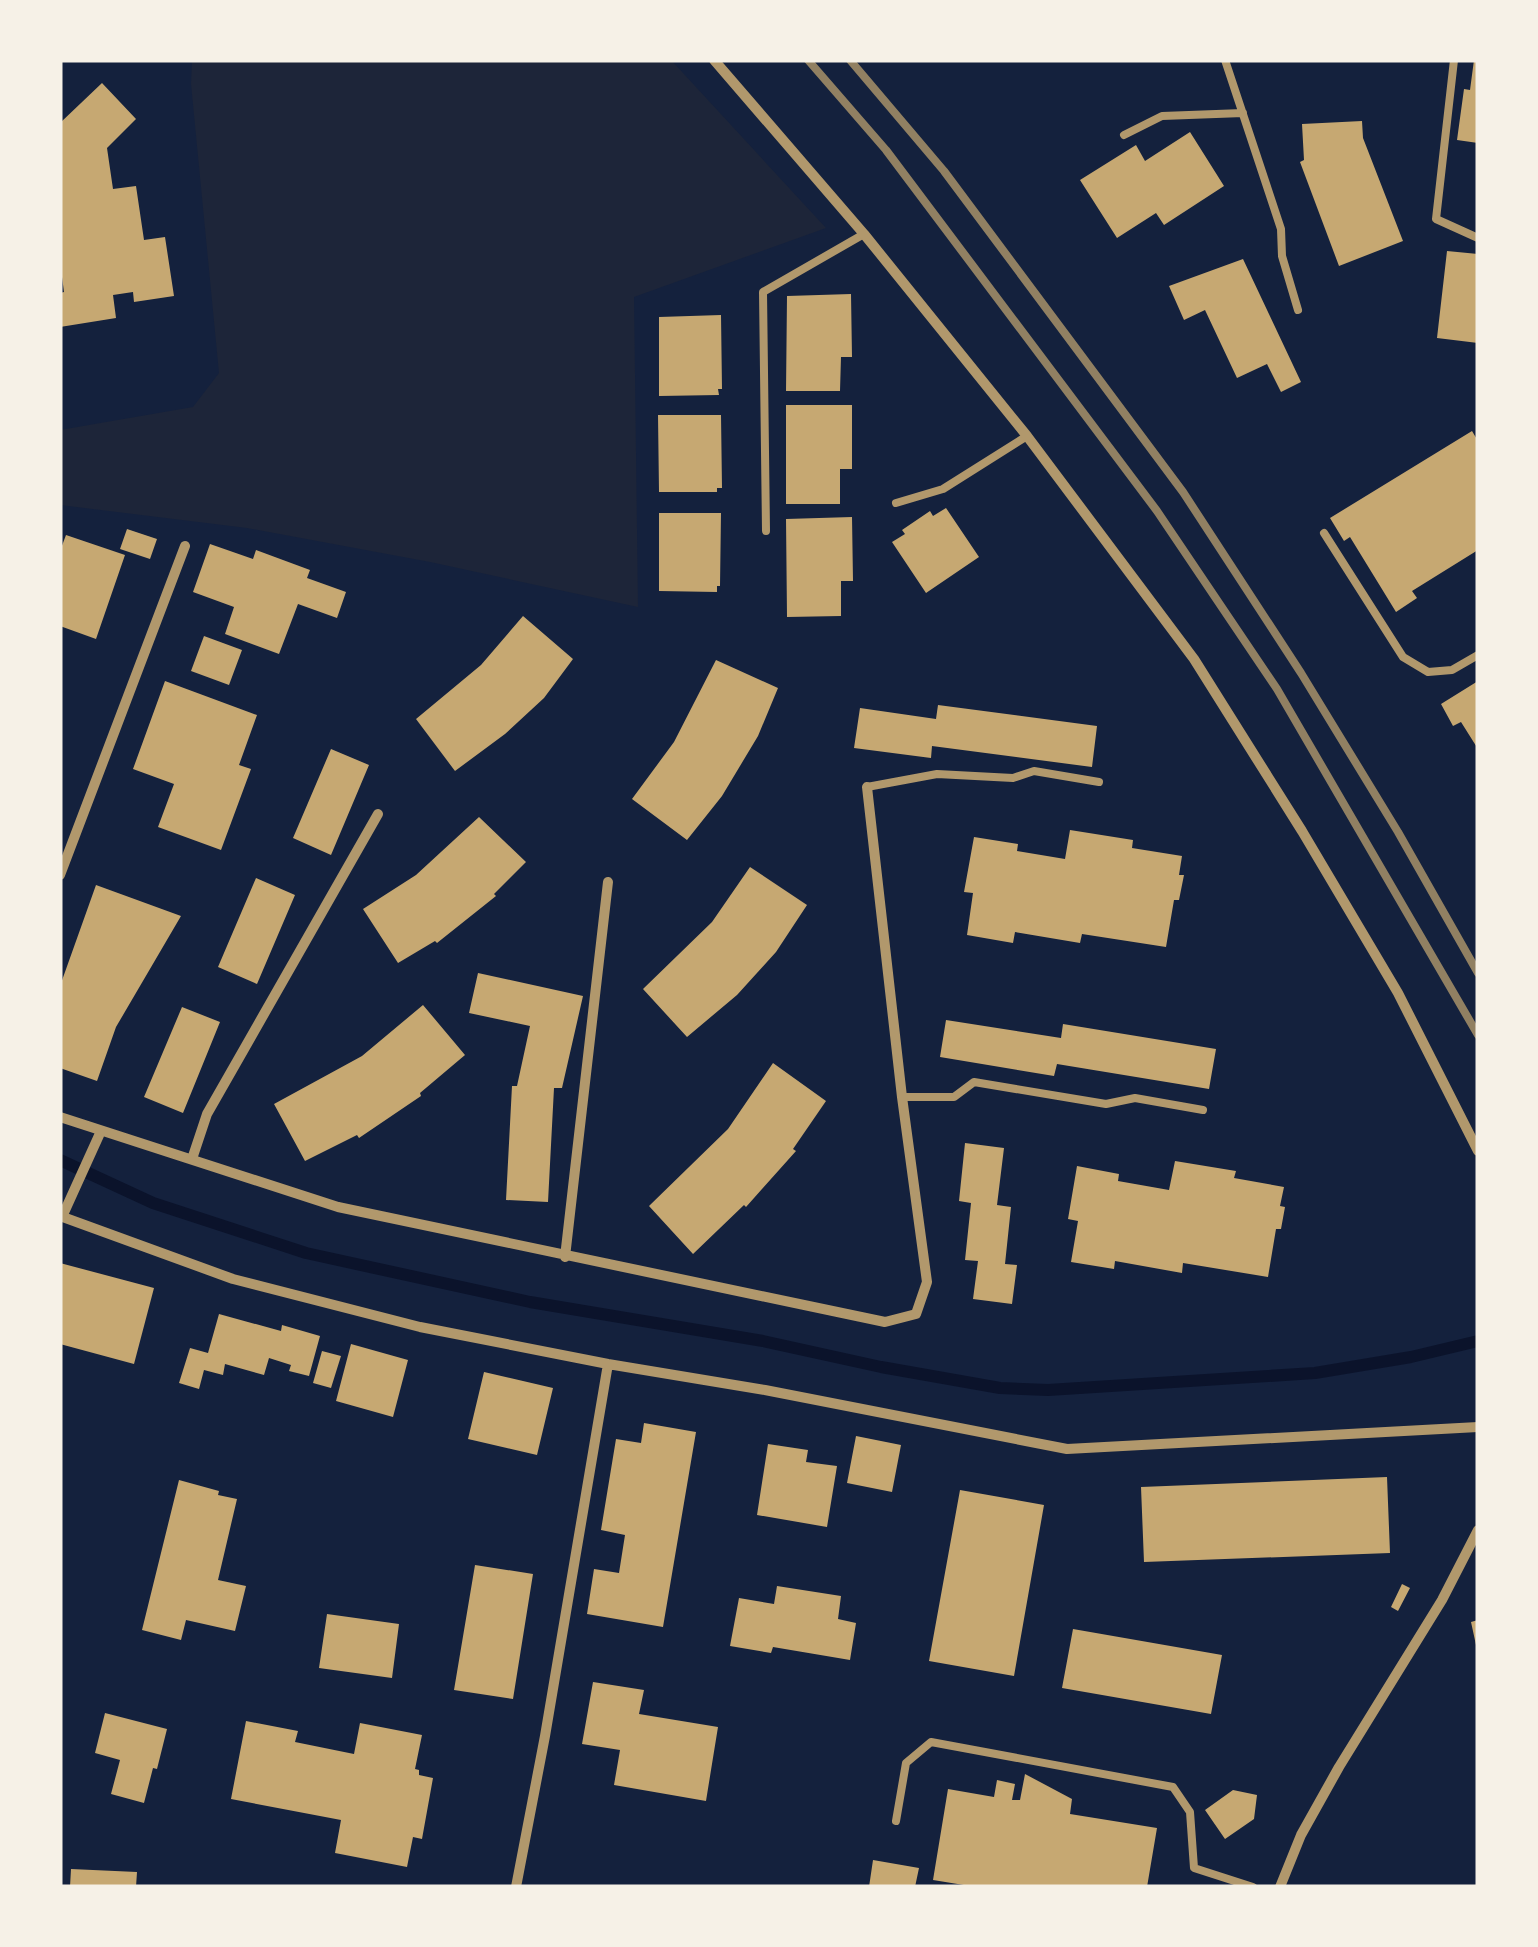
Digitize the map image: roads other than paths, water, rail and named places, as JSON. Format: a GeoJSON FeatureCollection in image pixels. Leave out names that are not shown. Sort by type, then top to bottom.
{"type":"FeatureCollection","features":[{"type":"Feature","properties":{"kind":"street"},"geometry":{"type":"LineString","coordinates":[[714,60],[864,234],[1027,436],[1194,660],[1398,993],[1478,1152]]}},
{"type":"Feature","properties":{"kind":"street"},"geometry":{"type":"LineString","coordinates":[[60,875],[186,546]]}},
{"type":"Feature","properties":{"kind":"street"},"geometry":{"type":"LineString","coordinates":[[60,1116],[338,1208],[885,1322],[916,1314],[926,1282],[867,788]]}},
{"type":"Feature","properties":{"kind":"street"},"geometry":{"type":"LineString","coordinates":[[192,1160],[207,1114],[378,814]]}},
{"type":"Feature","properties":{"kind":"street"},"geometry":{"type":"LineString","coordinates":[[565,1257],[608,882]]}},
{"type":"Feature","properties":{"kind":"street"},"geometry":{"type":"LineString","coordinates":[[101,1131],[61,1216],[233,1279],[420,1328],[1067,1448],[1478,1427]]}},
{"type":"Feature","properties":{"kind":"street"},"geometry":{"type":"LineString","coordinates":[[516,1887],[608,1364]]}},
{"type":"Feature","properties":{"kind":"street"},"geometry":{"type":"LineString","coordinates":[[1280,1887],[1301,1835],[1442,1600],[1478,1530]]}},
{"type":"Feature","properties":{"kind":"lane"},"geometry":{"type":"LineString","coordinates":[[1226,60],[1281,229],[1282,256],[1298,310]]}},
{"type":"Feature","properties":{"kind":"lane"},"geometry":{"type":"LineString","coordinates":[[1454,60],[1436,219],[1478,238]]}},
{"type":"Feature","properties":{"kind":"lane"},"geometry":{"type":"LineString","coordinates":[[1124,135],[1162,116],[1244,113]]}},
{"type":"Feature","properties":{"kind":"lane"},"geometry":{"type":"LineString","coordinates":[[766,531],[763,292],[864,234]]}},
{"type":"Feature","properties":{"kind":"lane"},"geometry":{"type":"LineString","coordinates":[[896,503],[944,489],[1027,436]]}},
{"type":"Feature","properties":{"kind":"lane"},"geometry":{"type":"LineString","coordinates":[[1324,533],[1403,656],[1428,672],[1452,670],[1478,655]]}},
{"type":"Feature","properties":{"kind":"lane"},"geometry":{"type":"LineString","coordinates":[[867,788],[937,774],[1013,778],[1034,771],[1099,782]]}},
{"type":"Feature","properties":{"kind":"lane"},"geometry":{"type":"LineString","coordinates":[[902,1097],[954,1097],[974,1082],[1106,1104],[1135,1098],[1202,1110]]}},
{"type":"Feature","properties":{"kind":"lane"},"geometry":{"type":"LineString","coordinates":[[896,1821],[906,1763],[930,1742],[1172,1788],[1190,1812],[1194,1868],[1253,1887]]}},
{"type":"Feature","properties":{"kind":"waterway"},"geometry":{"type":"LineString","coordinates":[[60,1160],[153,1203],[306,1253],[530,1302],[763,1341],[1000,1388],[1048,1390],[1315,1373],[1478,1341]]}},
{"type":"Feature","properties":{"kind":"railway"},"geometry":{"type":"LineString","coordinates":[[808,60],[886,150],[1157,511],[1277,689],[1478,1035]]}},
{"type":"Feature","properties":{"kind":"railway"},"geometry":{"type":"LineString","coordinates":[[850,60],[944,171],[1183,492],[1301,673],[1478,973]]}}]}
